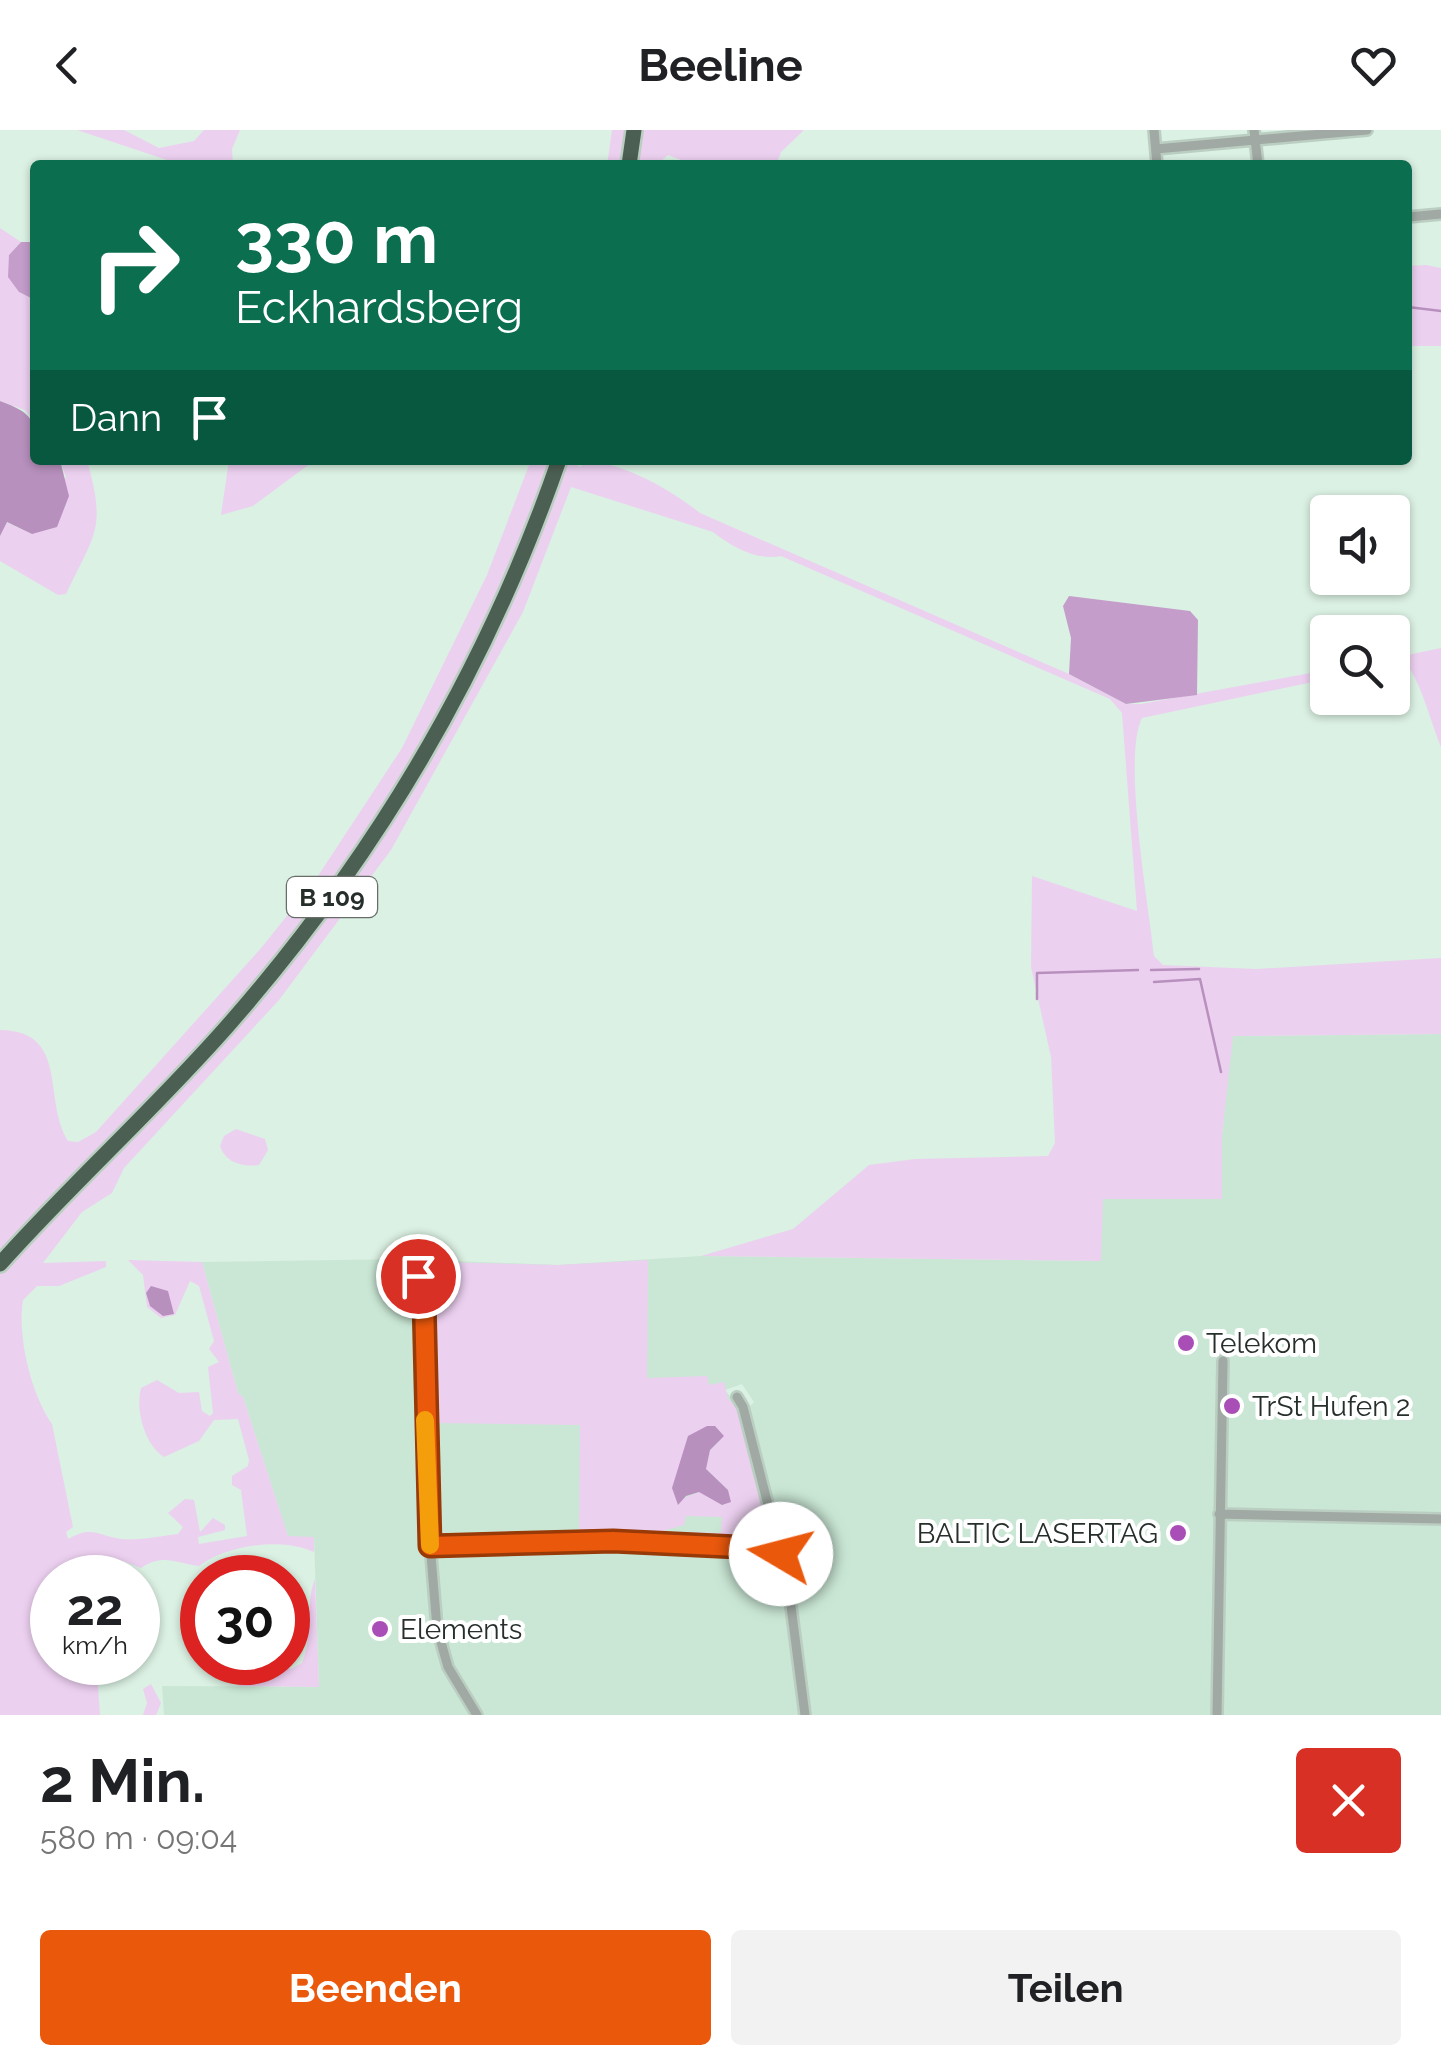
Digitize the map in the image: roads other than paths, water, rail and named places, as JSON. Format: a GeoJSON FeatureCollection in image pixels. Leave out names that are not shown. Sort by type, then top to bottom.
{"type":"FeatureCollection","features":[{"type":"Feature","properties":{"kind":"highway"},"geometry":{"type":"LineString","coordinates":[[631,160],[634,130]]}},
{"type":"Feature","properties":{"kind":"highway","name":"B 109"},"geometry":{"type":"LineString","coordinates":[[0,1264],[229,1025],[298,942],[360,857],[472,667],[522,558],[557,465]]}},
{"type":"Feature","properties":{"kind":"street"},"geometry":{"type":"LineString","coordinates":[[1154,130],[1157,160]]}},
{"type":"Feature","properties":{"kind":"street"},"geometry":{"type":"LineString","coordinates":[[1156,148],[1255,135],[1367,130]]}},
{"type":"Feature","properties":{"kind":"street"},"geometry":{"type":"LineString","coordinates":[[1255,135],[1258,160]]}},
{"type":"Feature","properties":{"kind":"street"},"geometry":{"type":"LineString","coordinates":[[1412,217],[1441,214]]}},
{"type":"Feature","properties":{"kind":"street"},"geometry":{"type":"LineString","coordinates":[[418,1276],[424,1300],[430,1546],[440,1642],[448,1667],[477,1715]]}},
{"type":"Feature","properties":{"kind":"street"},"geometry":{"type":"LineString","coordinates":[[1217,1715],[1224,1361]]}},
{"type":"Feature","properties":{"kind":"street"},"geometry":{"type":"LineString","coordinates":[[736,1396],[780,1549],[805,1715]]}},
{"type":"Feature","properties":{"kind":"street"},"geometry":{"type":"LineString","coordinates":[[1220,1514],[1441,1519]]}},
{"type":"Feature","properties":{"kind":"street"},"geometry":{"type":"LineString","coordinates":[[430,1546],[613,1541],[780,1549]]}},
{"type":"Feature","properties":{"kind":"waterway"},"geometry":{"type":"LineString","coordinates":[[1412,307],[1441,311]]}},
{"type":"Feature","properties":{"kind":"waterway"},"geometry":{"type":"LineString","coordinates":[[1151,970],[1199,969]]}},
{"type":"Feature","properties":{"kind":"waterway"},"geometry":{"type":"LineString","coordinates":[[1037,999],[1037,973],[1138,970]]}},
{"type":"Feature","properties":{"kind":"waterway"},"geometry":{"type":"LineString","coordinates":[[1154,982],[1200,979],[1221,1072]]}},
{"type":"Feature","properties":{"kind":"place","name":"Telekom"},"geometry":{"type":"Point","coordinates":[1186,1343]}},
{"type":"Feature","properties":{"kind":"place","name":"TrSt Hufen 2"},"geometry":{"type":"Point","coordinates":[1232,1406]}},
{"type":"Feature","properties":{"kind":"place","name":"BALTIC LASERTAG"},"geometry":{"type":"Point","coordinates":[1178,1533]}},
{"type":"Feature","properties":{"kind":"place","name":"Elements"},"geometry":{"type":"Point","coordinates":[380,1629]}}]}
